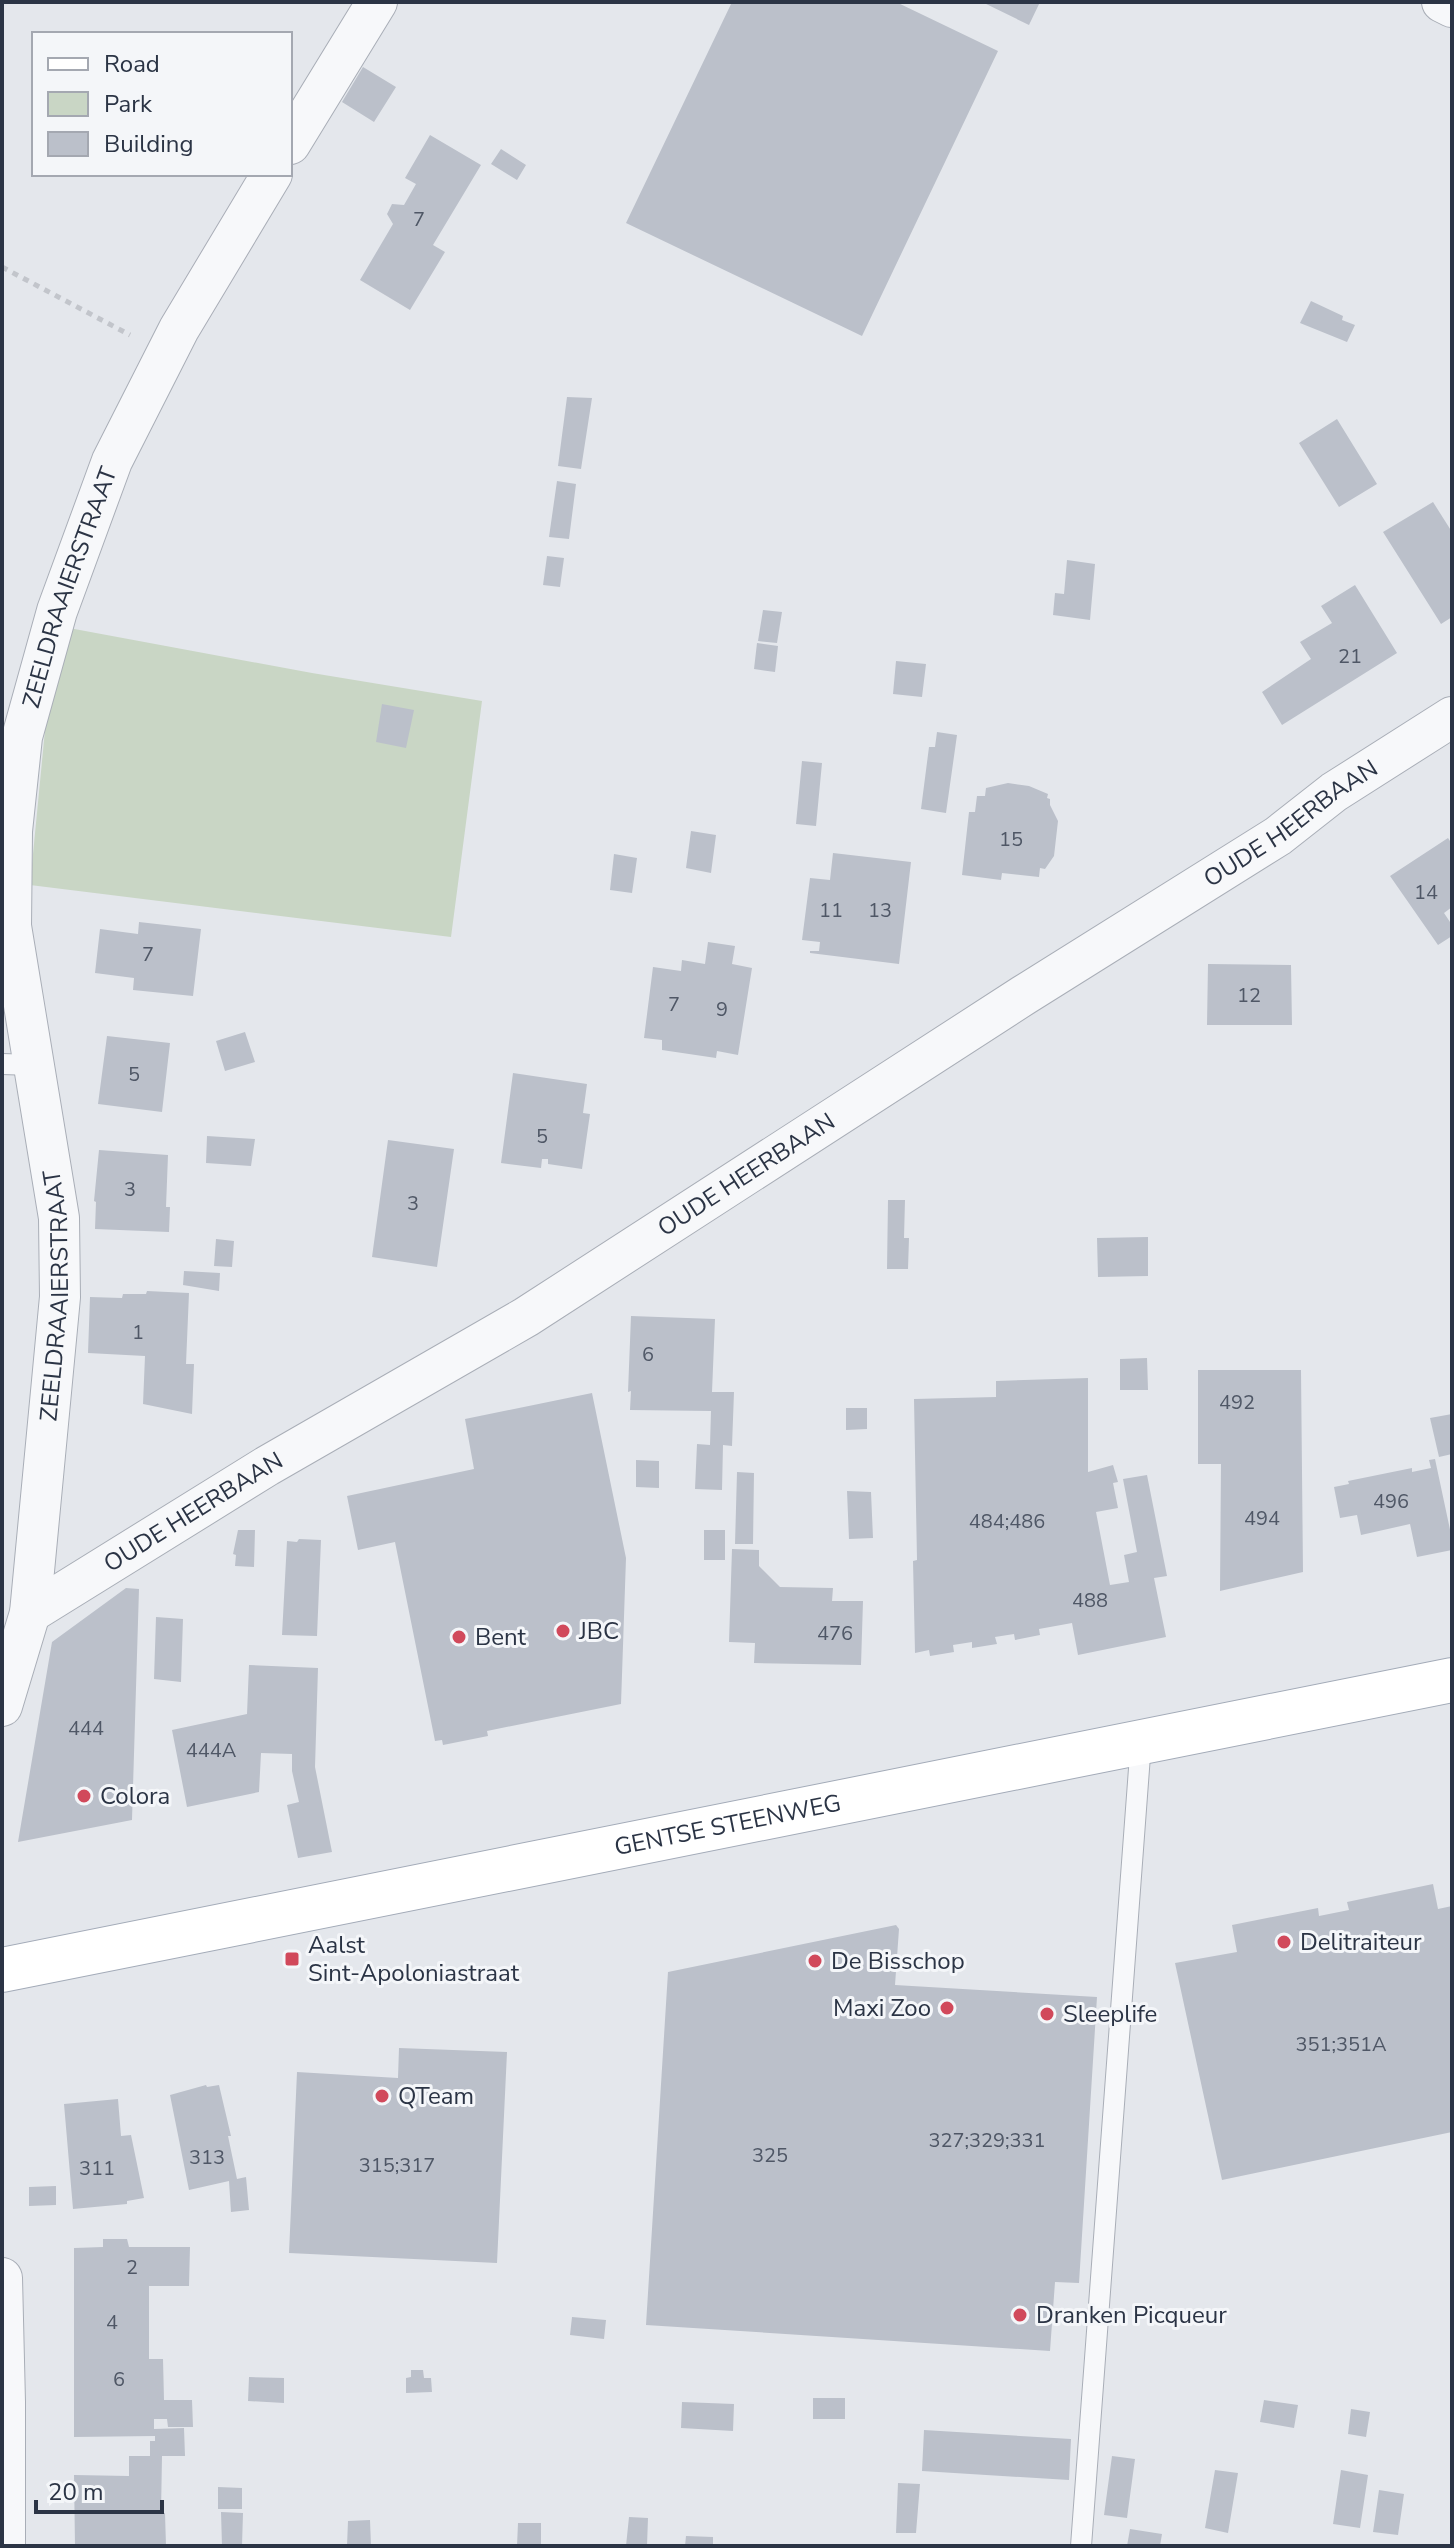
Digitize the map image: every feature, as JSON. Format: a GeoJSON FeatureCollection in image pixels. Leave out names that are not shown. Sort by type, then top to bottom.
{"type":"FeatureCollection","features":[{"type":"Feature","properties":{"kind":"main road","name":"GENTSE STEENWEG"},"geometry":{"type":"LineString","coordinates":[[2,1970],[1452,1680]]}},
{"type":"Feature","properties":{"kind":"street"},"geometry":{"type":"LineString","coordinates":[[292,141],[377,2]]}},
{"type":"Feature","properties":{"kind":"street"},"geometry":{"type":"LineString","coordinates":[[1442,2],[1452,7]]}},
{"type":"Feature","properties":{"kind":"street","name":"ZEELDRAAIERSTRAAT"},"geometry":{"type":"LineString","coordinates":[[2,1706],[30,1613],[60,1297],[59,1218],[17,1065],[11,926],[12,831],[22,737],[57,611],[112,461],[166,355],[271,176]]}},
{"type":"Feature","properties":{"kind":"street","name":"OUDE HEERBAAN"},"geometry":{"type":"LineString","coordinates":[[30,1613],[267,1466],[526,1317],[1024,995],[1278,836],[1334,792],[1452,717]]}},
{"type":"Feature","properties":{"kind":"street"},"geometry":{"type":"LineString","coordinates":[[2,2278],[5,2546]]}},
{"type":"Feature","properties":{"kind":"lane"},"geometry":{"type":"LineString","coordinates":[[1081,2546],[1141,1742]]}},
{"type":"Feature","properties":{"kind":"path"},"geometry":{"type":"LineString","coordinates":[[2,267],[166,355]]}},
{"type":"Feature","properties":{"kind":"green space"},"geometry":{"type":"Polygon","coordinates":[[[69,628],[482,701],[451,937],[30,885],[46,720],[69,628]]]}},
{"type":"Feature","properties":{"kind":"building"},"geometry":{"type":"Polygon","coordinates":[[[732,2],[896,2],[998,51],[862,336],[626,223],[732,2]]]}},
{"type":"Feature","properties":{"kind":"building"},"geometry":{"type":"Polygon","coordinates":[[[982,2],[1040,2],[1029,25],[982,2]]]}},
{"type":"Feature","properties":{"kind":"building"},"geometry":{"type":"Polygon","coordinates":[[[363,67],[396,87],[374,122],[342,102],[363,67]]]}},
{"type":"Feature","properties":{"kind":"building"},"geometry":{"type":"Polygon","coordinates":[[[430,135],[481,165],[433,245],[445,252],[410,310],[360,280],[393,224],[387,214],[392,204],[404,205],[416,184],[405,178],[430,135]]]}},
{"type":"Feature","properties":{"kind":"building"},"geometry":{"type":"Polygon","coordinates":[[[501,149],[526,165],[517,180],[491,164],[501,149]]]}},
{"type":"Feature","properties":{"kind":"building"},"geometry":{"type":"Polygon","coordinates":[[[1311,301],[1355,325],[1347,342],[1300,323],[1311,301]]]}},
{"type":"Feature","properties":{"kind":"building"},"geometry":{"type":"Polygon","coordinates":[[[567,397],[592,398],[581,469],[558,466],[567,397]]]}},
{"type":"Feature","properties":{"kind":"building"},"geometry":{"type":"Polygon","coordinates":[[[1337,419],[1377,484],[1339,507],[1299,443],[1337,419]]]}},
{"type":"Feature","properties":{"kind":"building"},"geometry":{"type":"Polygon","coordinates":[[[557,481],[576,484],[569,539],[549,537],[557,481]]]}},
{"type":"Feature","properties":{"kind":"building"},"geometry":{"type":"Polygon","coordinates":[[[1433,502],[1452,532],[1452,617],[1441,624],[1383,532],[1433,502]]]}},
{"type":"Feature","properties":{"kind":"building"},"geometry":{"type":"Polygon","coordinates":[[[547,556],[564,558],[560,587],[543,585],[547,556]]]}},
{"type":"Feature","properties":{"kind":"building"},"geometry":{"type":"Polygon","coordinates":[[[1067,560],[1095,564],[1090,620],[1053,615],[1055,593],[1064,594],[1067,560]]]}},
{"type":"Feature","properties":{"kind":"building"},"geometry":{"type":"Polygon","coordinates":[[[1355,585],[1397,653],[1282,725],[1262,692],[1311,659],[1300,642],[1332,623],[1321,606],[1355,585]]]}},
{"type":"Feature","properties":{"kind":"building"},"geometry":{"type":"Polygon","coordinates":[[[763,610],[782,612],[777,643],[758,641],[763,610]]]}},
{"type":"Feature","properties":{"kind":"building"},"geometry":{"type":"Polygon","coordinates":[[[757,643],[778,646],[775,672],[754,669],[757,643]]]}},
{"type":"Feature","properties":{"kind":"building"},"geometry":{"type":"Polygon","coordinates":[[[896,661],[926,664],[922,697],[893,694],[896,661]]]}},
{"type":"Feature","properties":{"kind":"building"},"geometry":{"type":"Polygon","coordinates":[[[382,704],[414,710],[406,748],[376,742],[382,704]]]}},
{"type":"Feature","properties":{"kind":"building"},"geometry":{"type":"Polygon","coordinates":[[[937,732],[957,735],[946,813],[921,809],[929,747],[935,747],[937,732]]]}},
{"type":"Feature","properties":{"kind":"building"},"geometry":{"type":"Polygon","coordinates":[[[802,761],[822,763],[816,826],[796,824],[802,761]]]}},
{"type":"Feature","properties":{"kind":"building"},"geometry":{"type":"Polygon","coordinates":[[[1008,783],[1029,786],[1048,794],[1058,821],[1054,856],[1045,869],[1040,868],[1039,877],[1002,873],[1001,880],[962,875],[969,812],[975,812],[977,796],[985,796],[986,788],[1008,783]]]}},
{"type":"Feature","properties":{"kind":"building"},"geometry":{"type":"Polygon","coordinates":[[[691,831],[716,835],[711,873],[686,868],[691,831]]]}},
{"type":"Feature","properties":{"kind":"building"},"geometry":{"type":"Polygon","coordinates":[[[1448,838],[1452,844],[1452,907],[1444,913],[1452,925],[1452,936],[1438,945],[1390,876],[1448,838]]]}},
{"type":"Feature","properties":{"kind":"building"},"geometry":{"type":"Polygon","coordinates":[[[833,853],[911,862],[899,964],[810,953],[819,951],[820,942],[802,940],[810,878],[830,880],[833,853]]]}},
{"type":"Feature","properties":{"kind":"building"},"geometry":{"type":"Polygon","coordinates":[[[614,854],[637,858],[632,893],[610,890],[614,854]]]}},
{"type":"Feature","properties":{"kind":"building"},"geometry":{"type":"Polygon","coordinates":[[[139,922],[201,929],[193,996],[133,990],[134,978],[95,973],[100,929],[138,934],[139,922]]]}},
{"type":"Feature","properties":{"kind":"building"},"geometry":{"type":"Polygon","coordinates":[[[708,942],[735,946],[732,964],[752,968],[738,1055],[717,1051],[716,1058],[662,1050],[662,1040],[644,1038],[653,967],[681,971],[682,960],[705,964],[708,942]]]}},
{"type":"Feature","properties":{"kind":"building"},"geometry":{"type":"Polygon","coordinates":[[[1208,964],[1291,965],[1292,1025],[1207,1025],[1208,964]]]}},
{"type":"Feature","properties":{"kind":"building"},"geometry":{"type":"Polygon","coordinates":[[[245,1032],[255,1062],[225,1071],[216,1041],[245,1032]]]}},
{"type":"Feature","properties":{"kind":"building"},"geometry":{"type":"Polygon","coordinates":[[[107,1036],[170,1043],[162,1112],[98,1104],[107,1036]]]}},
{"type":"Feature","properties":{"kind":"building"},"geometry":{"type":"Polygon","coordinates":[[[513,1073],[587,1084],[583,1113],[590,1114],[582,1169],[548,1164],[548,1159],[542,1159],[541,1168],[501,1163],[513,1073]]]}},
{"type":"Feature","properties":{"kind":"building"},"geometry":{"type":"Polygon","coordinates":[[[207,1136],[255,1139],[251,1166],[206,1163],[207,1136]]]}},
{"type":"Feature","properties":{"kind":"building"},"geometry":{"type":"Polygon","coordinates":[[[388,1140],[454,1149],[437,1267],[372,1257],[388,1140]]]}},
{"type":"Feature","properties":{"kind":"building"},"geometry":{"type":"Polygon","coordinates":[[[99,1150],[168,1155],[166,1207],[170,1207],[169,1232],[95,1229],[94,1201],[99,1150]]]}},
{"type":"Feature","properties":{"kind":"building"},"geometry":{"type":"Polygon","coordinates":[[[888,1200],[905,1200],[904,1238],[909,1238],[908,1269],[887,1269],[888,1200]]]}},
{"type":"Feature","properties":{"kind":"building"},"geometry":{"type":"Polygon","coordinates":[[[1148,1237],[1148,1276],[1098,1277],[1097,1238],[1148,1237]]]}},
{"type":"Feature","properties":{"kind":"building"},"geometry":{"type":"Polygon","coordinates":[[[216,1239],[234,1241],[232,1267],[214,1266],[216,1239]]]}},
{"type":"Feature","properties":{"kind":"building"},"geometry":{"type":"Polygon","coordinates":[[[184,1271],[220,1273],[219,1291],[183,1285],[184,1271]]]}},
{"type":"Feature","properties":{"kind":"building"},"geometry":{"type":"Polygon","coordinates":[[[147,1291],[189,1293],[186,1364],[194,1364],[192,1414],[143,1404],[145,1356],[88,1353],[90,1297],[122,1298],[123,1294],[146,1294],[147,1291]]]}},
{"type":"Feature","properties":{"kind":"building"},"geometry":{"type":"Polygon","coordinates":[[[631,1316],[715,1319],[712,1392],[734,1392],[732,1446],[723,1445],[722,1490],[695,1489],[697,1444],[710,1445],[711,1411],[630,1410],[631,1316]]]}},
{"type":"Feature","properties":{"kind":"building"},"geometry":{"type":"Polygon","coordinates":[[[1147,1358],[1148,1390],[1120,1390],[1120,1359],[1147,1358]]]}},
{"type":"Feature","properties":{"kind":"building"},"geometry":{"type":"Polygon","coordinates":[[[1198,1370],[1301,1370],[1303,1572],[1220,1591],[1221,1464],[1198,1464],[1198,1370]]]}},
{"type":"Feature","properties":{"kind":"building"},"geometry":{"type":"Polygon","coordinates":[[[1088,1378],[1088,1472],[1113,1465],[1118,1482],[1113,1483],[1118,1508],[1096,1512],[1110,1585],[1129,1582],[1124,1555],[1137,1552],[1123,1479],[1147,1475],[1167,1576],[1154,1578],[1166,1637],[1078,1655],[1072,1623],[1039,1629],[1040,1635],[1015,1640],[1014,1634],[995,1637],[997,1644],[972,1648],[972,1642],[953,1645],[954,1652],[930,1656],[929,1650],[915,1653],[914,1399],[996,1397],[996,1381],[1088,1378]]]}},
{"type":"Feature","properties":{"kind":"building","name":"JBC"},"geometry":{"type":"Polygon","coordinates":[[[592,1393],[626,1558],[621,1704],[487,1731],[488,1736],[443,1745],[442,1740],[435,1741],[395,1542],[358,1550],[347,1496],[474,1469],[465,1419],[592,1393]]]}},
{"type":"Feature","properties":{"kind":"building"},"geometry":{"type":"Polygon","coordinates":[[[846,1408],[867,1408],[867,1429],[846,1430],[846,1408]]]}},
{"type":"Feature","properties":{"kind":"building"},"geometry":{"type":"Polygon","coordinates":[[[1452,1414],[1452,1454],[1439,1457],[1430,1418],[1452,1414]]]}},
{"type":"Feature","properties":{"kind":"building"},"geometry":{"type":"Polygon","coordinates":[[[1435,1459],[1452,1550],[1417,1557],[1410,1524],[1361,1535],[1357,1515],[1340,1518],[1334,1487],[1349,1484],[1348,1481],[1412,1468],[1412,1472],[1431,1468],[1429,1460],[1435,1459]]]}},
{"type":"Feature","properties":{"kind":"building"},"geometry":{"type":"Polygon","coordinates":[[[636,1460],[659,1461],[659,1488],[636,1487],[636,1460]]]}},
{"type":"Feature","properties":{"kind":"building"},"geometry":{"type":"Polygon","coordinates":[[[737,1472],[754,1473],[753,1544],[735,1544],[737,1472]]]}},
{"type":"Feature","properties":{"kind":"building"},"geometry":{"type":"Polygon","coordinates":[[[847,1491],[871,1492],[873,1538],[849,1539],[847,1491]]]}},
{"type":"Feature","properties":{"kind":"building"},"geometry":{"type":"Polygon","coordinates":[[[238,1530],[255,1530],[254,1567],[235,1566],[236,1555],[233,1554],[238,1530]]]}},
{"type":"Feature","properties":{"kind":"building"},"geometry":{"type":"Polygon","coordinates":[[[704,1530],[725,1530],[725,1560],[704,1560],[704,1530]]]}},
{"type":"Feature","properties":{"kind":"building"},"geometry":{"type":"Polygon","coordinates":[[[299,1539],[321,1540],[317,1636],[282,1635],[287,1541],[297,1542],[299,1539]]]}},
{"type":"Feature","properties":{"kind":"building"},"geometry":{"type":"Polygon","coordinates":[[[732,1549],[759,1550],[759,1566],[780,1587],[833,1588],[832,1601],[863,1601],[861,1665],[754,1663],[755,1643],[729,1642],[732,1549]]]}},
{"type":"Feature","properties":{"kind":"building"},"geometry":{"type":"Polygon","coordinates":[[[126,1588],[139,1589],[132,1820],[18,1842],[52,1642],[126,1588]]]}},
{"type":"Feature","properties":{"kind":"building"},"geometry":{"type":"Polygon","coordinates":[[[156,1617],[183,1619],[181,1682],[154,1679],[156,1617]]]}},
{"type":"Feature","properties":{"kind":"building"},"geometry":{"type":"Polygon","coordinates":[[[249,1665],[318,1668],[315,1767],[332,1852],[298,1858],[287,1805],[299,1802],[292,1771],[292,1754],[261,1753],[259,1792],[187,1807],[172,1730],[247,1714],[249,1665]]]}},
{"type":"Feature","properties":{"kind":"building"},"geometry":{"type":"Polygon","coordinates":[[[1433,1884],[1438,1909],[1452,1906],[1452,2132],[1222,2180],[1175,1963],[1237,1952],[1232,1925],[1318,1908],[1319,1916],[1349,1910],[1347,1902],[1433,1884]]]}},
{"type":"Feature","properties":{"kind":"building"},"geometry":{"type":"Polygon","coordinates":[[[896,1925],[899,1929],[895,1985],[1097,1997],[1079,2283],[1055,2282],[1050,2351],[646,2325],[668,1972],[896,1925]]]}},
{"type":"Feature","properties":{"kind":"building"},"geometry":{"type":"Polygon","coordinates":[[[399,2048],[507,2052],[497,2263],[289,2253],[297,2072],[398,2078],[399,2048]]]}},
{"type":"Feature","properties":{"kind":"building"},"geometry":{"type":"Polygon","coordinates":[[[206,2085],[219,2085],[237,2179],[246,2177],[249,2210],[231,2212],[229,2181],[189,2190],[170,2095],[206,2085]]]}},
{"type":"Feature","properties":{"kind":"building"},"geometry":{"type":"Polygon","coordinates":[[[118,2099],[121,2136],[131,2135],[144,2198],[127,2201],[127,2204],[73,2209],[64,2104],[118,2099]]]}},
{"type":"Feature","properties":{"kind":"building"},"geometry":{"type":"Polygon","coordinates":[[[56,2186],[56,2205],[29,2206],[29,2187],[56,2186]]]}},
{"type":"Feature","properties":{"kind":"building"},"geometry":{"type":"Polygon","coordinates":[[[103,2239],[127,2239],[129,2247],[190,2247],[189,2286],[149,2286],[149,2359],[163,2359],[164,2400],[192,2400],[193,2427],[168,2427],[167,2419],[154,2419],[154,2429],[184,2428],[185,2456],[162,2456],[161,2513],[165,2513],[166,2546],[75,2546],[74,2475],[129,2476],[129,2456],[150,2456],[150,2441],[155,2441],[155,2436],[74,2437],[74,2248],[103,2247],[103,2239]]]}},
{"type":"Feature","properties":{"kind":"building"},"geometry":{"type":"Polygon","coordinates":[[[572,2317],[606,2320],[604,2339],[570,2335],[572,2317]]]}},
{"type":"Feature","properties":{"kind":"building"},"geometry":{"type":"Polygon","coordinates":[[[411,2370],[423,2370],[424,2378],[431,2378],[432,2392],[406,2393],[406,2378],[411,2377],[411,2370]]]}},
{"type":"Feature","properties":{"kind":"building"},"geometry":{"type":"Polygon","coordinates":[[[249,2377],[284,2378],[284,2403],[248,2401],[249,2377]]]}},
{"type":"Feature","properties":{"kind":"building"},"geometry":{"type":"Polygon","coordinates":[[[813,2398],[845,2398],[845,2419],[813,2419],[813,2398]]]}},
{"type":"Feature","properties":{"kind":"building"},"geometry":{"type":"Polygon","coordinates":[[[1264,2400],[1298,2405],[1294,2428],[1260,2422],[1264,2400]]]}},
{"type":"Feature","properties":{"kind":"building"},"geometry":{"type":"Polygon","coordinates":[[[682,2402],[734,2404],[733,2431],[681,2428],[682,2402]]]}},
{"type":"Feature","properties":{"kind":"building"},"geometry":{"type":"Polygon","coordinates":[[[1351,2409],[1370,2412],[1366,2437],[1348,2434],[1351,2409]]]}},
{"type":"Feature","properties":{"kind":"building"},"geometry":{"type":"Polygon","coordinates":[[[924,2430],[1071,2439],[1069,2480],[922,2471],[924,2430]]]}},
{"type":"Feature","properties":{"kind":"building"},"geometry":{"type":"Polygon","coordinates":[[[1112,2456],[1135,2459],[1127,2518],[1104,2515],[1112,2456]]]}},
{"type":"Feature","properties":{"kind":"building"},"geometry":{"type":"Polygon","coordinates":[[[1215,2470],[1238,2473],[1228,2533],[1205,2528],[1215,2470]]]}},
{"type":"Feature","properties":{"kind":"building"},"geometry":{"type":"Polygon","coordinates":[[[1341,2470],[1368,2475],[1360,2528],[1333,2524],[1341,2470]]]}},
{"type":"Feature","properties":{"kind":"building"},"geometry":{"type":"Polygon","coordinates":[[[898,2483],[920,2484],[916,2533],[896,2533],[898,2483]]]}},
{"type":"Feature","properties":{"kind":"building"},"geometry":{"type":"Polygon","coordinates":[[[218,2487],[242,2488],[242,2509],[218,2509],[218,2487]]]}},
{"type":"Feature","properties":{"kind":"building"},"geometry":{"type":"Polygon","coordinates":[[[1379,2490],[1404,2494],[1398,2535],[1373,2532],[1379,2490]]]}},
{"type":"Feature","properties":{"kind":"building"},"geometry":{"type":"Polygon","coordinates":[[[221,2512],[243,2513],[242,2546],[222,2546],[221,2512]]]}},
{"type":"Feature","properties":{"kind":"building"},"geometry":{"type":"Polygon","coordinates":[[[629,2517],[648,2518],[647,2546],[626,2546],[629,2517]]]}},
{"type":"Feature","properties":{"kind":"building"},"geometry":{"type":"Polygon","coordinates":[[[370,2520],[371,2546],[347,2546],[348,2521],[370,2520]]]}},
{"type":"Feature","properties":{"kind":"building"},"geometry":{"type":"Polygon","coordinates":[[[518,2523],[541,2523],[541,2546],[517,2546],[518,2523]]]}},
{"type":"Feature","properties":{"kind":"building"},"geometry":{"type":"Polygon","coordinates":[[[1130,2529],[1162,2534],[1160,2546],[1127,2546],[1130,2529]]]}},
{"type":"Feature","properties":{"kind":"building"},"geometry":{"type":"Polygon","coordinates":[[[686,2536],[713,2537],[713,2546],[685,2546],[686,2536]]]}},
{"type":"Feature","properties":{"kind":"place","name":"JBC"},"geometry":{"type":"Point","coordinates":[563,1631]}},
{"type":"Feature","properties":{"kind":"place","name":"Bent"},"geometry":{"type":"Point","coordinates":[459,1637]}},
{"type":"Feature","properties":{"kind":"place","name":"Colora"},"geometry":{"type":"Point","coordinates":[84,1796]}},
{"type":"Feature","properties":{"kind":"place","name":"Delitraiteur"},"geometry":{"type":"Point","coordinates":[1284,1942]}},
{"type":"Feature","properties":{"kind":"place","name":"Aalst Sint-Apoloniastraat"},"geometry":{"type":"Point","coordinates":[292,1959]}},
{"type":"Feature","properties":{"kind":"place","name":"De Bisschop"},"geometry":{"type":"Point","coordinates":[815,1961]}},
{"type":"Feature","properties":{"kind":"place","name":"Maxi Zoo"},"geometry":{"type":"Point","coordinates":[947,2008]}},
{"type":"Feature","properties":{"kind":"place","name":"Sleeplife"},"geometry":{"type":"Point","coordinates":[1047,2014]}},
{"type":"Feature","properties":{"kind":"place","name":"QTeam"},"geometry":{"type":"Point","coordinates":[382,2096]}},
{"type":"Feature","properties":{"kind":"place","name":"Dranken Picqueur"},"geometry":{"type":"Point","coordinates":[1020,2315]}}]}
